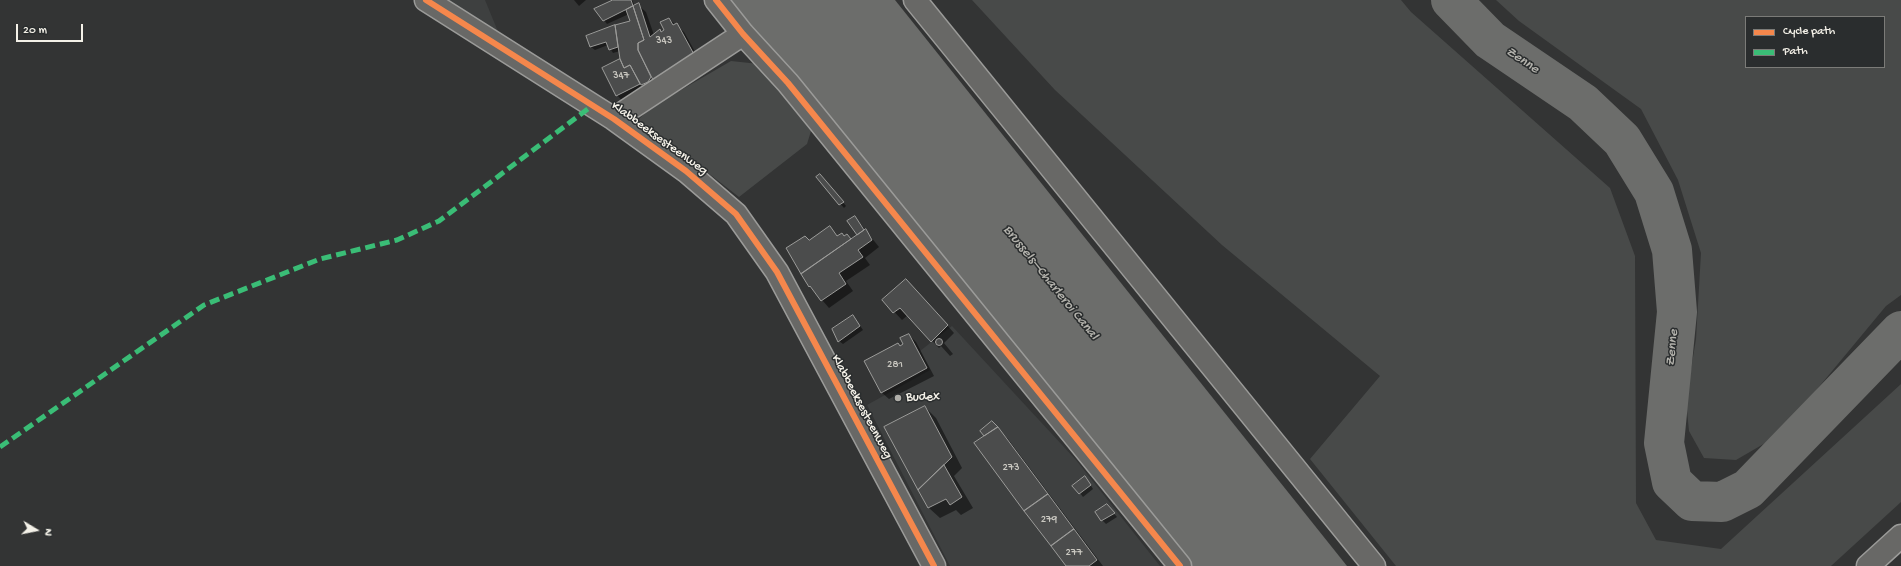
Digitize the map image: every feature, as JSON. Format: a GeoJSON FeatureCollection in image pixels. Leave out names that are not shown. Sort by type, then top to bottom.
{"type":"FeatureCollection","features":[{"type":"Feature","properties":{"kind":"street","name":"Klabbeeksesteenweg"},"geometry":{"type":"LineString","coordinates":[[426,0],[614,119],[686,171],[736,214],[777,272],[934,566]]}},
{"type":"Feature","properties":{"kind":"street"},"geometry":{"type":"LineString","coordinates":[[716,0],[743,34],[793,89],[1180,566]]}},
{"type":"Feature","properties":{"kind":"street"},"geometry":{"type":"LineString","coordinates":[[915,0],[1374,566]]}},
{"type":"Feature","properties":{"kind":"street","name":"Klabbeeksesteenweg"},"geometry":{"type":"LineString","coordinates":[[614,119],[743,34]]}},
{"type":"Feature","properties":{"kind":"street"},"geometry":{"type":"LineString","coordinates":[[1868,566],[1901,536]]}},
{"type":"Feature","properties":{"kind":"shaded area"},"geometry":{"type":"Polygon","coordinates":[[[448,0],[485,0],[499,34],[448,0]]]}},
{"type":"Feature","properties":{"kind":"shaded area"},"geometry":{"type":"Polygon","coordinates":[[[972,0],[1401,0],[1411,12],[1610,188],[1635,256],[1636,503],[1656,540],[1721,549],[1901,384],[1901,502],[1831,566],[1396,566],[1310,459],[1380,376],[1222,245],[1055,90],[972,0]]]}},
{"type":"Feature","properties":{"kind":"shaded area"},"geometry":{"type":"Polygon","coordinates":[[[1496,0],[1901,0],[1901,295],[1886,306],[1779,435],[1736,460],[1704,458],[1689,431],[1686,400],[1696,339],[1701,253],[1678,180],[1641,109],[1519,21],[1496,0]]]}},
{"type":"Feature","properties":{"kind":"shaded area"},"geometry":{"type":"Polygon","coordinates":[[[731,61],[759,64],[811,131],[807,144],[739,197],[667,141],[650,132],[638,120],[650,108],[731,61]]]}},
{"type":"Feature","properties":{"kind":"shaded area"},"geometry":{"type":"Polygon","coordinates":[[[952,326],[1076,460],[1160,566],[950,566],[867,405],[930,370],[920,351],[952,326]]]}},
{"type":"Feature","properties":{"kind":"water","name":"Brussels–Charleroi Canal"},"geometry":{"type":"Polygon","coordinates":[[[727,0],[895,0],[1347,566],[1192,566],[727,0]]]}},
{"type":"Feature","properties":{"kind":"building"},"geometry":{"type":"Polygon","coordinates":[[[613,0],[631,0],[633,6],[603,21],[594,9],[613,0]]]}},
{"type":"Feature","properties":{"kind":"building"},"geometry":{"type":"Polygon","coordinates":[[[639,3],[650,37],[660,29],[661,32],[664,30],[660,22],[669,18],[673,25],[677,23],[696,58],[653,80],[638,50],[638,43],[644,40],[633,6],[639,3]]]}},
{"type":"Feature","properties":{"kind":"building"},"geometry":{"type":"Polygon","coordinates":[[[633,6],[644,40],[638,43],[638,50],[651,77],[648,82],[641,85],[630,65],[624,68],[620,59],[615,25],[630,21],[626,10],[633,6]]]}},
{"type":"Feature","properties":{"kind":"building"},"geometry":{"type":"Polygon","coordinates":[[[615,25],[618,47],[609,50],[606,42],[590,47],[586,36],[615,25]]]}},
{"type":"Feature","properties":{"kind":"building"},"geometry":{"type":"Polygon","coordinates":[[[620,59],[624,68],[630,65],[640,84],[616,96],[602,68],[620,59]]]}},
{"type":"Feature","properties":{"kind":"building"},"geometry":{"type":"Polygon","coordinates":[[[820,174],[844,202],[839,205],[816,177],[820,174]]]}},
{"type":"Feature","properties":{"kind":"building"},"geometry":{"type":"Polygon","coordinates":[[[855,216],[864,230],[857,235],[847,221],[855,216]]]}},
{"type":"Feature","properties":{"kind":"building"},"geometry":{"type":"Polygon","coordinates":[[[830,226],[837,236],[842,233],[844,236],[847,234],[851,239],[801,274],[786,248],[805,236],[809,240],[830,226]]]}},
{"type":"Feature","properties":{"kind":"building"},"geometry":{"type":"Polygon","coordinates":[[[866,229],[872,240],[858,250],[863,257],[839,273],[846,284],[821,301],[810,286],[809,287],[801,274],[866,229]]]}},
{"type":"Feature","properties":{"kind":"building"},"geometry":{"type":"Polygon","coordinates":[[[906,279],[948,325],[931,342],[900,308],[893,313],[882,300],[906,279]]]}},
{"type":"Feature","properties":{"kind":"building"},"geometry":{"type":"Polygon","coordinates":[[[853,315],[860,326],[838,342],[832,329],[853,315]]]}},
{"type":"Feature","properties":{"kind":"building"},"geometry":{"type":"Polygon","coordinates":[[[909,334],[927,368],[881,393],[864,361],[898,343],[900,346],[903,344],[900,338],[909,334]]]}},
{"type":"Feature","properties":{"kind":"building"},"geometry":{"type":"Polygon","coordinates":[[[939,338],[942,339],[942,345],[939,346],[936,345],[935,342],[936,339],[939,338]]]}},
{"type":"Feature","properties":{"kind":"building"},"geometry":{"type":"Polygon","coordinates":[[[925,406],[952,457],[918,490],[884,427],[925,406]]]}},
{"type":"Feature","properties":{"kind":"building"},"geometry":{"type":"Polygon","coordinates":[[[992,421],[998,427],[984,436],[980,431],[992,421]]]}},
{"type":"Feature","properties":{"kind":"building"},"geometry":{"type":"Polygon","coordinates":[[[998,427],[1048,494],[1024,511],[974,443],[998,427]]]}},
{"type":"Feature","properties":{"kind":"building"},"geometry":{"type":"Polygon","coordinates":[[[944,465],[962,497],[950,505],[946,499],[928,508],[918,490],[944,465]]]}},
{"type":"Feature","properties":{"kind":"building"},"geometry":{"type":"Polygon","coordinates":[[[1085,476],[1091,485],[1079,494],[1072,486],[1085,476]]]}},
{"type":"Feature","properties":{"kind":"building"},"geometry":{"type":"Polygon","coordinates":[[[1048,494],[1074,529],[1051,546],[1024,511],[1048,494]]]}},
{"type":"Feature","properties":{"kind":"building"},"geometry":{"type":"Polygon","coordinates":[[[1107,504],[1115,513],[1101,521],[1095,512],[1107,504]]]}},
{"type":"Feature","properties":{"kind":"building"},"geometry":{"type":"Polygon","coordinates":[[[1074,529],[1097,560],[1089,566],[1066,566],[1051,546],[1074,529]]]}},
{"type":"Feature","properties":{"kind":"waterway","name":"Zenne"},"geometry":{"type":"LineString","coordinates":[[1451,0],[1490,40],[1583,103],[1622,140],[1654,192],[1672,250],[1677,312],[1664,443],[1672,482],[1692,501],[1722,502],[1748,489],[1901,331]]}},
{"type":"Feature","properties":{"kind":"marked path"},"geometry":{"type":"LineString","coordinates":[[0,447],[204,305],[320,259],[397,240],[439,221],[593,105]]}},
{"type":"Feature","properties":{"kind":"cycle path"},"geometry":{"type":"LineString","coordinates":[[426,0],[614,119],[686,171],[736,214],[777,272],[934,566]]}},
{"type":"Feature","properties":{"kind":"cycle path"},"geometry":{"type":"LineString","coordinates":[[716,0],[743,34],[788,83],[1180,566]]}},
{"type":"Feature","properties":{"kind":"place","name":"Budex"},"geometry":{"type":"Point","coordinates":[898,398]}}]}
